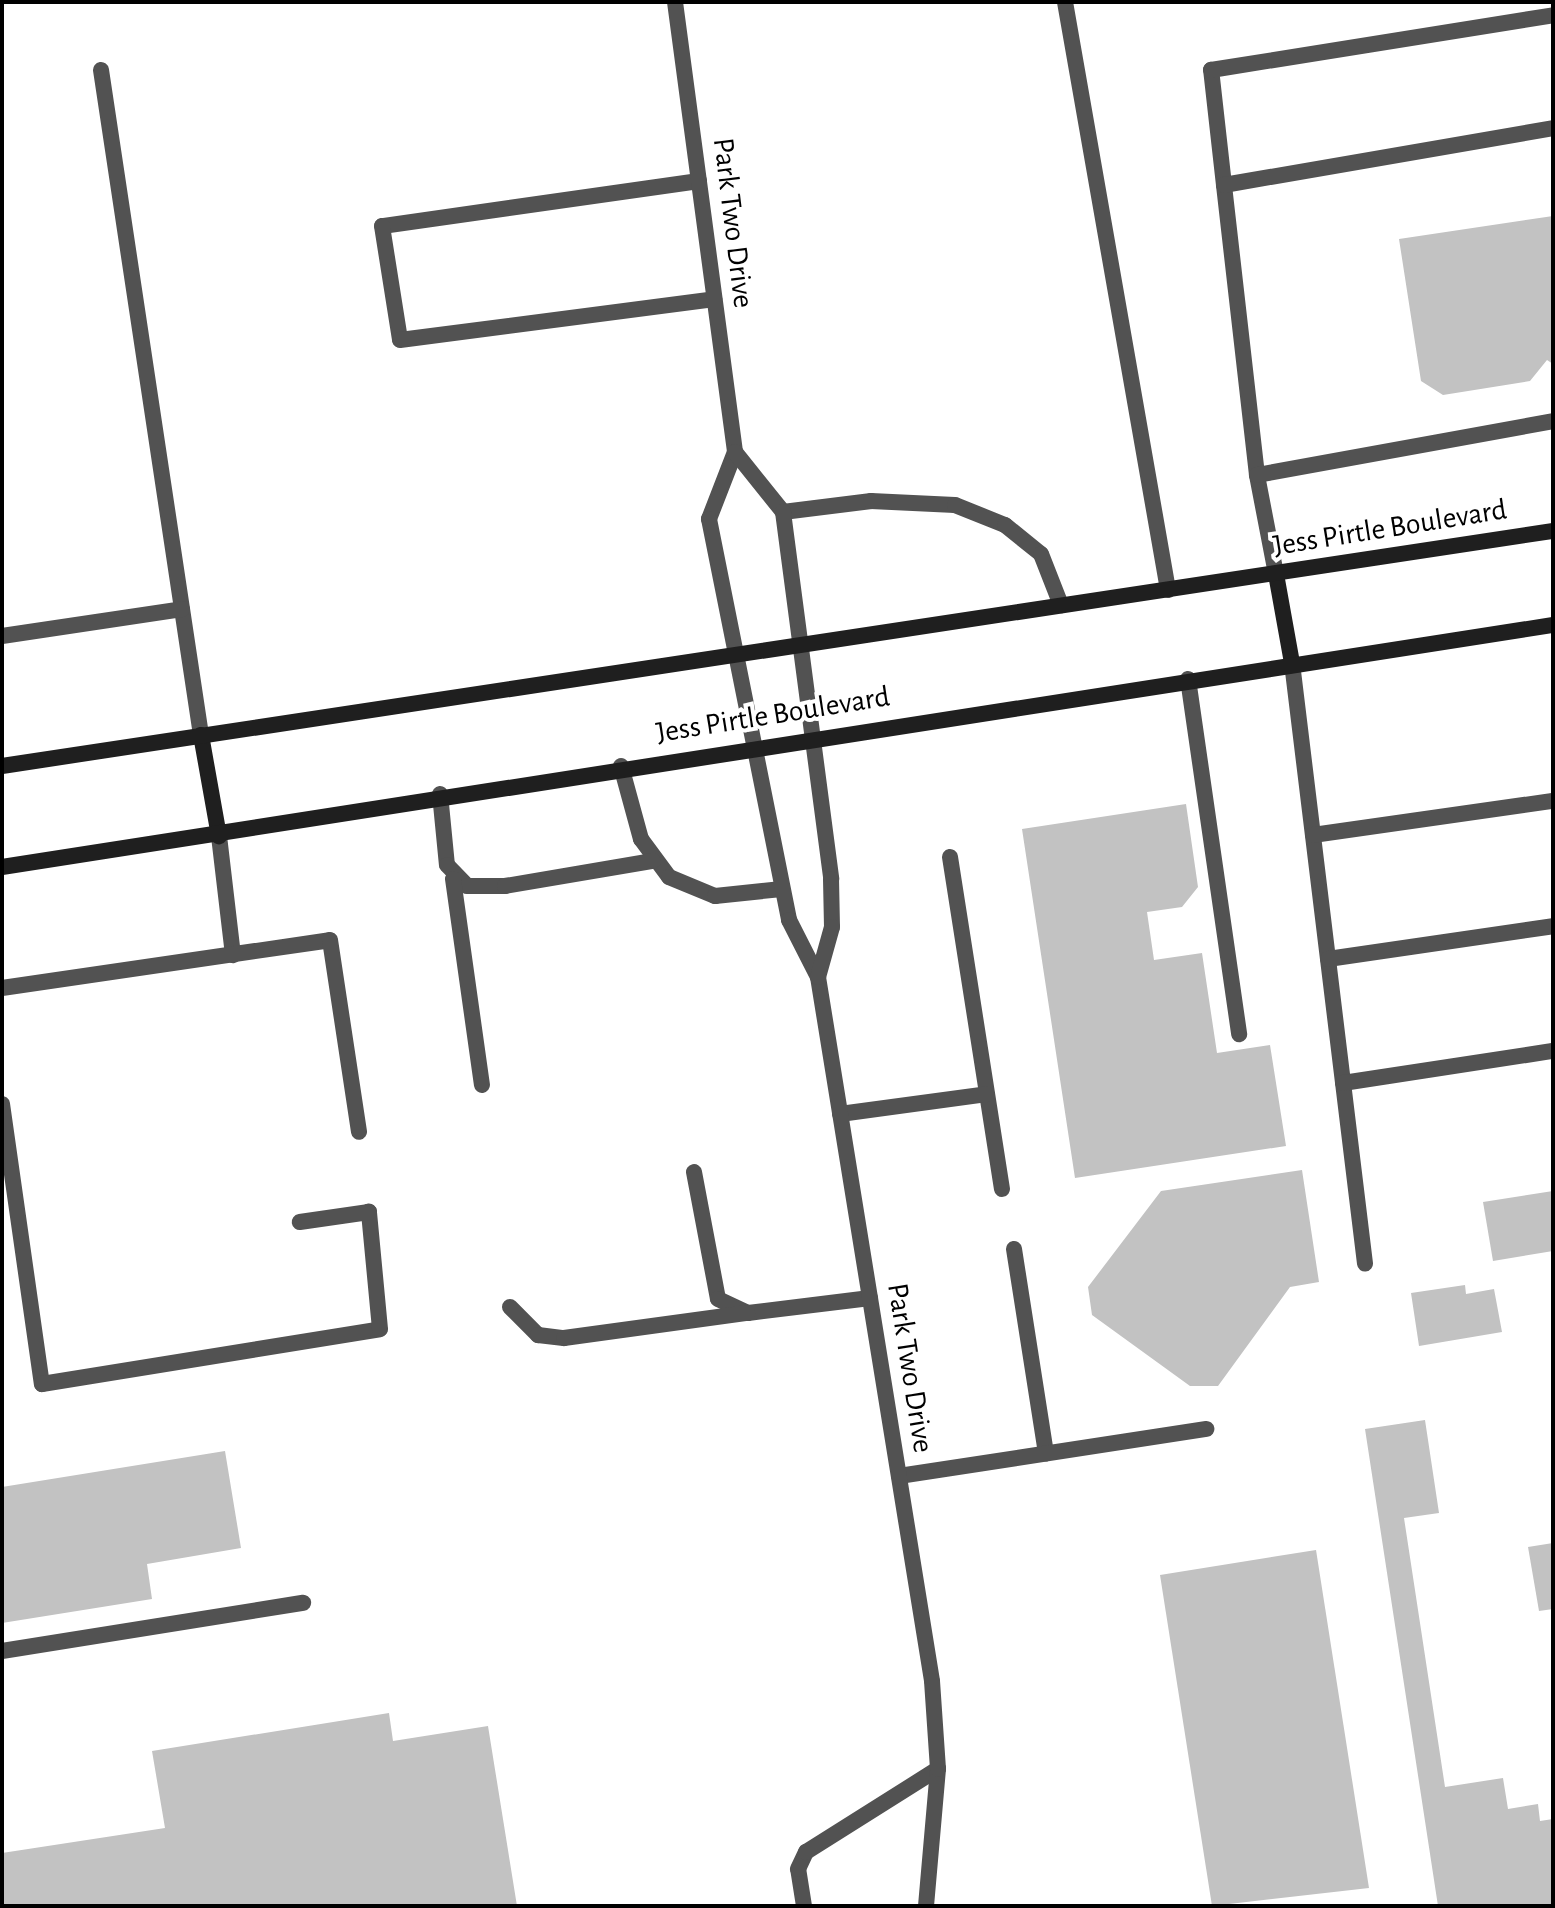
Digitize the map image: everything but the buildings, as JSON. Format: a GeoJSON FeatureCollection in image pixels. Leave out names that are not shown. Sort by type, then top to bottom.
{"type":"FeatureCollection","features":[{"type":"Feature","properties":{"kind":"street","name":"Park Two Drive"},"geometry":{"type":"LineString","coordinates":[[675,2],[735,452],[709,519],[730,654],[782,889],[818,977],[932,1681],[938,1769],[926,1906]]}},
{"type":"Feature","properties":{"kind":"street"},"geometry":{"type":"LineString","coordinates":[[1065,2],[1168,590]]}},
{"type":"Feature","properties":{"kind":"street"},"geometry":{"type":"LineString","coordinates":[[1365,1264],[1292,663],[1257,475],[1211,70],[1553,15]]}},
{"type":"Feature","properties":{"kind":"street"},"geometry":{"type":"LineString","coordinates":[[101,70],[201,735],[219,836],[233,955]]}},
{"type":"Feature","properties":{"kind":"street"},"geometry":{"type":"LineString","coordinates":[[1224,185],[1553,128]]}},
{"type":"Feature","properties":{"kind":"street"},"geometry":{"type":"LineString","coordinates":[[699,181],[382,226],[400,340],[714,299]]}},
{"type":"Feature","properties":{"kind":"street"},"geometry":{"type":"LineString","coordinates":[[1257,475],[1553,421]]}},
{"type":"Feature","properties":{"kind":"street"},"geometry":{"type":"LineString","coordinates":[[735,452],[783,512],[871,501],[955,505],[1005,525],[1041,554],[1061,605]]}},
{"type":"Feature","properties":{"kind":"street","name":"Park Two Drive"},"geometry":{"type":"LineString","coordinates":[[783,512],[831,879],[832,927],[818,977]]}},
{"type":"Feature","properties":{"kind":"street","name":"Jess Pirtle Boulevard"},"geometry":{"type":"LineString","coordinates":[[2,766],[1553,531]]}},
{"type":"Feature","properties":{"kind":"street"},"geometry":{"type":"LineString","coordinates":[[2,636],[182,609]]}},
{"type":"Feature","properties":{"kind":"street","name":"Jess Pirtle Boulevard"},"geometry":{"type":"LineString","coordinates":[[2,867],[219,836],[440,794],[1553,625]]}},
{"type":"Feature","properties":{"kind":"street"},"geometry":{"type":"LineString","coordinates":[[1188,679],[1239,1034]]}},
{"type":"Feature","properties":{"kind":"street"},"geometry":{"type":"LineString","coordinates":[[621,766],[653,861],[703,893],[782,889]]}},
{"type":"Feature","properties":{"kind":"street"},"geometry":{"type":"LineString","coordinates":[[440,794],[482,1085]]}},
{"type":"Feature","properties":{"kind":"street"},"geometry":{"type":"LineString","coordinates":[[1313,835],[1553,801]]}},
{"type":"Feature","properties":{"kind":"street"},"geometry":{"type":"LineString","coordinates":[[950,857],[1002,1189]]}},
{"type":"Feature","properties":{"kind":"street"},"geometry":{"type":"LineString","coordinates":[[453,879],[505,886],[653,861]]}},
{"type":"Feature","properties":{"kind":"street"},"geometry":{"type":"LineString","coordinates":[[1328,959],[1553,926]]}},
{"type":"Feature","properties":{"kind":"street"},"geometry":{"type":"LineString","coordinates":[[2,988],[330,940],[359,1132]]}},
{"type":"Feature","properties":{"kind":"street"},"geometry":{"type":"LineString","coordinates":[[1343,1083],[1553,1051]]}},
{"type":"Feature","properties":{"kind":"street"},"geometry":{"type":"LineString","coordinates":[[840,1114],[987,1094]]}},
{"type":"Feature","properties":{"kind":"street"},"geometry":{"type":"LineString","coordinates":[[2,1104],[42,1384],[380,1329],[369,1212],[300,1222]]}},
{"type":"Feature","properties":{"kind":"street"},"geometry":{"type":"LineString","coordinates":[[694,1172],[718,1299],[748,1313]]}},
{"type":"Feature","properties":{"kind":"street"},"geometry":{"type":"LineString","coordinates":[[1014,1249],[1046,1454]]}},
{"type":"Feature","properties":{"kind":"street"},"geometry":{"type":"LineString","coordinates":[[510,1307],[538,1335],[564,1338],[870,1298]]}},
{"type":"Feature","properties":{"kind":"street"},"geometry":{"type":"LineString","coordinates":[[899,1476],[1206,1429]]}},
{"type":"Feature","properties":{"kind":"street"},"geometry":{"type":"LineString","coordinates":[[2,1651],[303,1603]]}},
{"type":"Feature","properties":{"kind":"street"},"geometry":{"type":"LineString","coordinates":[[804,1906],[798,1869],[806,1852],[938,1769]]}}]}
